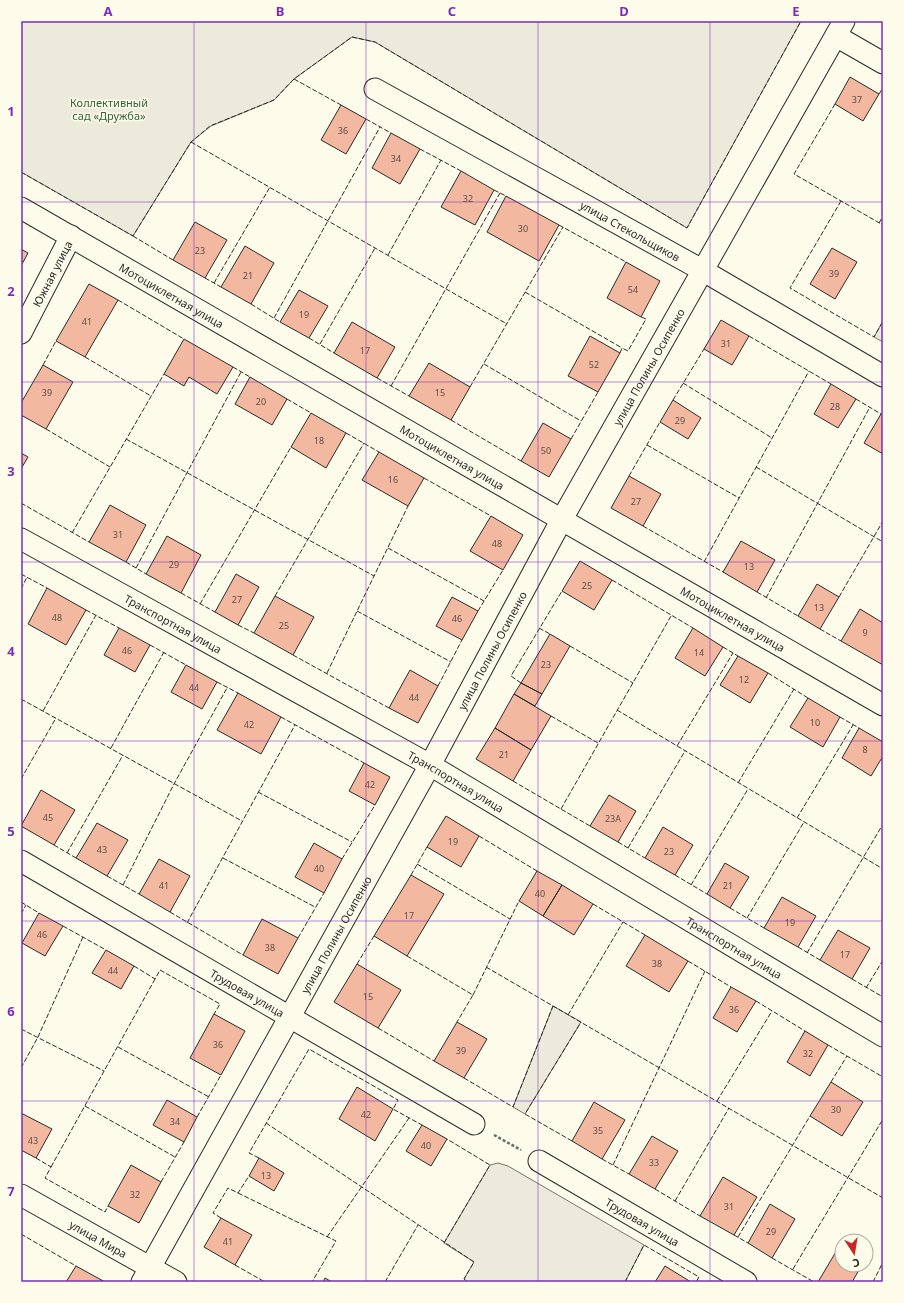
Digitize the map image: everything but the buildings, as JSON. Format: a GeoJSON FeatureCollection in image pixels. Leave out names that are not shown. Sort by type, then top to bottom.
{"type":"FeatureCollection","features":[{"type":"Feature","properties":{"kind":"street"},"geometry":{"type":"LineString","coordinates":[[840,28],[883,63]]}},
{"type":"Feature","properties":{"kind":"street","name":"улица Полины Осипенко"},"geometry":{"type":"LineString","coordinates":[[146,1275],[430,765],[562,519],[840,28]]}},
{"type":"Feature","properties":{"kind":"street","name":"улица Стекольщиков"},"geometry":{"type":"LineString","coordinates":[[375,89],[702,270],[883,376]]}},
{"type":"Feature","properties":{"kind":"street","name":"Мотоциклетная улица"},"geometry":{"type":"LineString","coordinates":[[21,208],[562,519],[883,706]]}},
{"type":"Feature","properties":{"kind":"street","name":"Южная улица"},"geometry":{"type":"LineString","coordinates":[[21,333],[71,236]]}},
{"type":"Feature","properties":{"kind":"street","name":"Транспортная улица"},"geometry":{"type":"LineString","coordinates":[[21,539],[430,765],[883,1036]]}},
{"type":"Feature","properties":{"kind":"street","name":"Трудовая улица"},"geometry":{"type":"LineString","coordinates":[[21,861],[474,1124]]}},
{"type":"Feature","properties":{"kind":"street","name":"Трудовая улица"},"geometry":{"type":"LineString","coordinates":[[539,1161],[746,1282]]}},
{"type":"Feature","properties":{"kind":"street","name":"улица Мира"},"geometry":{"type":"LineString","coordinates":[[21,1196],[146,1275],[176,1282]]}},
{"type":"Feature","properties":{"kind":"path"},"geometry":{"type":"LineString","coordinates":[[474,1124],[539,1161]]}},
{"type":"Feature","properties":{"kind":"green space","name":"Коллективный сад «Дружба»"},"geometry":{"type":"Polygon","coordinates":[[[21,21],[801,21],[687,228],[375,42],[352,37],[294,79],[274,100],[211,126],[191,142],[133,236],[21,172],[21,21]]]}},
{"type":"Feature","properties":{"kind":"green space"},"geometry":{"type":"Polygon","coordinates":[[[883,321],[883,342],[874,337],[883,321]]]}},
{"type":"Feature","properties":{"kind":"green space"},"geometry":{"type":"Polygon","coordinates":[[[553,1006],[581,1022],[525,1114],[513,1107],[553,1006]]]}},
{"type":"Feature","properties":{"kind":"green space"},"geometry":{"type":"Polygon","coordinates":[[[498,1163],[508,1166],[644,1245],[625,1282],[468,1282],[464,1279],[474,1262],[444,1243],[490,1165],[498,1163]]]}},
{"type":"Feature","properties":{"kind":"fence"},"geometry":{"type":"LineString","coordinates":[[21,172],[133,236],[191,142],[210,126],[274,100],[294,79],[352,37],[375,42],[687,228],[801,21]]}},
{"type":"Feature","properties":{"kind":"fence"},"geometry":{"type":"LineString","coordinates":[[294,79],[341,105]]}},
{"type":"Feature","properties":{"kind":"fence"},"geometry":{"type":"LineString","coordinates":[[879,94],[883,88]]}},
{"type":"Feature","properties":{"kind":"fence"},"geometry":{"type":"LineString","coordinates":[[835,104],[794,174],[883,225]]}},
{"type":"Feature","properties":{"kind":"fence"},"geometry":{"type":"LineString","coordinates":[[366,119],[391,133]]}},
{"type":"Feature","properties":{"kind":"fence"},"geometry":{"type":"LineString","coordinates":[[274,318],[380,127]]}},
{"type":"Feature","properties":{"kind":"fence"},"geometry":{"type":"LineString","coordinates":[[191,142],[507,324]]}},
{"type":"Feature","properties":{"kind":"fence"},"geometry":{"type":"LineString","coordinates":[[420,149],[461,171]]}},
{"type":"Feature","properties":{"kind":"fence"},"geometry":{"type":"LineString","coordinates":[[388,255],[441,160]]}},
{"type":"Feature","properties":{"kind":"fence"},"geometry":{"type":"LineString","coordinates":[[214,283],[270,187]]}},
{"type":"Feature","properties":{"kind":"fence"},"geometry":{"type":"LineString","coordinates":[[494,190],[506,196]]}},
{"type":"Feature","properties":{"kind":"fence"},"geometry":{"type":"LineString","coordinates":[[391,386],[500,193]]}},
{"type":"Feature","properties":{"kind":"fence"},"geometry":{"type":"LineString","coordinates":[[841,201],[790,288],[874,337],[883,321]]}},
{"type":"Feature","properties":{"kind":"fence"},"geometry":{"type":"LineString","coordinates":[[879,223],[883,216]]}},
{"type":"Feature","properties":{"kind":"fence"},"geometry":{"type":"LineString","coordinates":[[559,225],[626,262]]}},
{"type":"Feature","properties":{"kind":"fence"},"geometry":{"type":"LineString","coordinates":[[470,387],[563,227]]}},
{"type":"Feature","properties":{"kind":"fence"},"geometry":{"type":"LineString","coordinates":[[133,236],[173,260]]}},
{"type":"Feature","properties":{"kind":"fence"},"geometry":{"type":"LineString","coordinates":[[320,344],[375,248]]}},
{"type":"Feature","properties":{"kind":"fence"},"geometry":{"type":"LineString","coordinates":[[205,278],[221,287]]}},
{"type":"Feature","properties":{"kind":"fence"},"geometry":{"type":"LineString","coordinates":[[525,292],[622,348]]}},
{"type":"Feature","properties":{"kind":"fence"},"geometry":{"type":"LineString","coordinates":[[118,300],[184,339]]}},
{"type":"Feature","properties":{"kind":"fence"},"geometry":{"type":"LineString","coordinates":[[251,304],[280,322]]}},
{"type":"Feature","properties":{"kind":"fence"},"geometry":{"type":"LineString","coordinates":[[620,353],[622,348],[628,351],[646,319],[641,317]]}},
{"type":"Feature","properties":{"kind":"fence"},"geometry":{"type":"LineString","coordinates":[[749,336],[831,384]]}},
{"type":"Feature","properties":{"kind":"fence"},"geometry":{"type":"LineString","coordinates":[[309,338],[334,353]]}},
{"type":"Feature","properties":{"kind":"fence"},"geometry":{"type":"LineString","coordinates":[[43,365],[56,341]]}},
{"type":"Feature","properties":{"kind":"fence"},"geometry":{"type":"LineString","coordinates":[[673,400],[704,349]]}},
{"type":"Feature","properties":{"kind":"fence"},"geometry":{"type":"LineString","coordinates":[[85,357],[151,396]]}},
{"type":"Feature","properties":{"kind":"fence"},"geometry":{"type":"LineString","coordinates":[[484,364],[581,421]]}},
{"type":"Feature","properties":{"kind":"fence"},"geometry":{"type":"LineString","coordinates":[[233,367],[250,377]]}},
{"type":"Feature","properties":{"kind":"fence"},"geometry":{"type":"LineString","coordinates":[[704,562],[809,371]]}},
{"type":"Feature","properties":{"kind":"fence"},"geometry":{"type":"LineString","coordinates":[[136,568],[241,372]]}},
{"type":"Feature","properties":{"kind":"fence"},"geometry":{"type":"LineString","coordinates":[[72,533],[164,374]]}},
{"type":"Feature","properties":{"kind":"fence"},"geometry":{"type":"LineString","coordinates":[[377,378],[409,396]]}},
{"type":"Feature","properties":{"kind":"fence"},"geometry":{"type":"LineString","coordinates":[[683,383],[772,438]]}},
{"type":"Feature","properties":{"kind":"fence"},"geometry":{"type":"LineString","coordinates":[[571,439],[598,392]]}},
{"type":"Feature","properties":{"kind":"fence"},"geometry":{"type":"LineString","coordinates":[[287,399],[311,413]]}},
{"type":"Feature","properties":{"kind":"fence"},"geometry":{"type":"LineString","coordinates":[[856,399],[881,414]]}},
{"type":"Feature","properties":{"kind":"fence"},"geometry":{"type":"LineString","coordinates":[[766,598],[870,407]]}},
{"type":"Feature","properties":{"kind":"fence"},"geometry":{"type":"LineString","coordinates":[[451,420],[521,461]]}},
{"type":"Feature","properties":{"kind":"fence"},"geometry":{"type":"LineString","coordinates":[[629,476],[660,422]]}},
{"type":"Feature","properties":{"kind":"fence"},"geometry":{"type":"LineString","coordinates":[[46,429],[110,467]]}},
{"type":"Feature","properties":{"kind":"fence"},"geometry":{"type":"LineString","coordinates":[[346,433],[379,452]]}},
{"type":"Feature","properties":{"kind":"fence"},"geometry":{"type":"LineString","coordinates":[[126,439],[374,576]]}},
{"type":"Feature","properties":{"kind":"fence"},"geometry":{"type":"LineString","coordinates":[[275,596],[364,443]]}},
{"type":"Feature","properties":{"kind":"fence"},"geometry":{"type":"LineString","coordinates":[[647,445],[739,498]]}},
{"type":"Feature","properties":{"kind":"fence"},"geometry":{"type":"LineString","coordinates":[[200,604],[291,447]]}},
{"type":"Feature","properties":{"kind":"fence"},"geometry":{"type":"LineString","coordinates":[[756,467],[883,542]]}},
{"type":"Feature","properties":{"kind":"fence"},"geometry":{"type":"LineString","coordinates":[[424,478],[491,516]]}},
{"type":"Feature","properties":{"kind":"fence"},"geometry":{"type":"LineString","coordinates":[[21,503],[89,542]]}},
{"type":"Feature","properties":{"kind":"fence"},"geometry":{"type":"LineString","coordinates":[[327,673],[408,506]]}},
{"type":"Feature","properties":{"kind":"fence"},"geometry":{"type":"LineString","coordinates":[[839,597],[883,521]]}},
{"type":"Feature","properties":{"kind":"fence"},"geometry":{"type":"LineString","coordinates":[[643,526],[723,572]]}},
{"type":"Feature","properties":{"kind":"fence"},"geometry":{"type":"LineString","coordinates":[[388,548],[484,601]]}},
{"type":"Feature","properties":{"kind":"fence"},"geometry":{"type":"LineString","coordinates":[[126,562],[146,574]]}},
{"type":"Feature","properties":{"kind":"fence"},"geometry":{"type":"LineString","coordinates":[[478,611],[503,570]]}},
{"type":"Feature","properties":{"kind":"fence"},"geometry":{"type":"LineString","coordinates":[[21,574],[47,588]]}},
{"type":"Feature","properties":{"kind":"fence"},"geometry":{"type":"LineString","coordinates":[[21,589],[27,577]]}},
{"type":"Feature","properties":{"kind":"fence"},"geometry":{"type":"LineString","coordinates":[[612,580],[693,628]]}},
{"type":"Feature","properties":{"kind":"fence"},"geometry":{"type":"LineString","coordinates":[[521,683],[511,676],[562,591]]}},
{"type":"Feature","properties":{"kind":"fence"},"geometry":{"type":"LineString","coordinates":[[757,592],[798,616]]}},
{"type":"Feature","properties":{"kind":"fence"},"geometry":{"type":"LineString","coordinates":[[181,593],[215,612]]}},
{"type":"Feature","properties":{"kind":"fence"},"geometry":{"type":"LineString","coordinates":[[86,610],[119,628]]}},
{"type":"Feature","properties":{"kind":"fence"},"geometry":{"type":"LineString","coordinates":[[357,611],[451,662]]}},
{"type":"Feature","properties":{"kind":"fence"},"geometry":{"type":"LineString","coordinates":[[43,711],[96,615]]}},
{"type":"Feature","properties":{"kind":"fence"},"geometry":{"type":"LineString","coordinates":[[561,809],[671,616]]}},
{"type":"Feature","properties":{"kind":"fence"},"geometry":{"type":"LineString","coordinates":[[238,625],[254,633]]}},
{"type":"Feature","properties":{"kind":"fence"},"geometry":{"type":"LineString","coordinates":[[539,628],[550,634]]}},
{"type":"Feature","properties":{"kind":"fence"},"geometry":{"type":"LineString","coordinates":[[820,629],[841,641]]}},
{"type":"Feature","properties":{"kind":"fence"},"geometry":{"type":"LineString","coordinates":[[438,686],[462,640]]}},
{"type":"Feature","properties":{"kind":"fence"},"geometry":{"type":"LineString","coordinates":[[150,645],[186,665]]}},
{"type":"Feature","properties":{"kind":"fence"},"geometry":{"type":"LineString","coordinates":[[570,646],[633,683]]}},
{"type":"Feature","properties":{"kind":"fence"},"geometry":{"type":"LineString","coordinates":[[723,647],[738,656]]}},
{"type":"Feature","properties":{"kind":"fence"},"geometry":{"type":"LineString","coordinates":[[111,748],[164,652]]}},
{"type":"Feature","properties":{"kind":"fence"},"geometry":{"type":"LineString","coordinates":[[677,746],[733,653]]}},
{"type":"Feature","properties":{"kind":"fence"},"geometry":{"type":"LineString","coordinates":[[293,655],[389,708]]}},
{"type":"Feature","properties":{"kind":"fence"},"geometry":{"type":"LineString","coordinates":[[768,673],[808,698]]}},
{"type":"Feature","properties":{"kind":"fence"},"geometry":{"type":"LineString","coordinates":[[217,682],[238,693]]}},
{"type":"Feature","properties":{"kind":"fence"},"geometry":{"type":"LineString","coordinates":[[123,885],[174,784],[227,688]]}},
{"type":"Feature","properties":{"kind":"fence"},"geometry":{"type":"LineString","coordinates":[[738,783],[794,689]]}},
{"type":"Feature","properties":{"kind":"fence"},"geometry":{"type":"LineString","coordinates":[[21,699],[242,821]]}},
{"type":"Feature","properties":{"kind":"fence"},"geometry":{"type":"LineString","coordinates":[[617,710],[883,869]]}},
{"type":"Feature","properties":{"kind":"fence"},"geometry":{"type":"LineString","coordinates":[[551,716],[598,743]]}},
{"type":"Feature","properties":{"kind":"fence"},"geometry":{"type":"LineString","coordinates":[[281,717],[364,763]]}},
{"type":"Feature","properties":{"kind":"fence"},"geometry":{"type":"LineString","coordinates":[[840,717],[859,728]]}},
{"type":"Feature","properties":{"kind":"fence"},"geometry":{"type":"LineString","coordinates":[[21,779],[56,718]]}},
{"type":"Feature","properties":{"kind":"fence"},"geometry":{"type":"LineString","coordinates":[[187,923],[295,725]]}},
{"type":"Feature","properties":{"kind":"fence"},"geometry":{"type":"LineString","coordinates":[[797,818],[853,725]]}},
{"type":"Feature","properties":{"kind":"fence"},"geometry":{"type":"LineString","coordinates":[[628,848],[685,751]]}},
{"type":"Feature","properties":{"kind":"fence"},"geometry":{"type":"LineString","coordinates":[[67,853],[123,755]]}},
{"type":"Feature","properties":{"kind":"fence"},"geometry":{"type":"LineString","coordinates":[[513,781],[590,826]]}},
{"type":"Feature","properties":{"kind":"fence"},"geometry":{"type":"LineString","coordinates":[[691,885],[748,789]]}},
{"type":"Feature","properties":{"kind":"fence"},"geometry":{"type":"LineString","coordinates":[[258,792],[352,842]]}},
{"type":"Feature","properties":{"kind":"fence"},"geometry":{"type":"LineString","coordinates":[[342,859],[375,805]]}},
{"type":"Feature","properties":{"kind":"fence"},"geometry":{"type":"LineString","coordinates":[[747,918],[804,822]]}},
{"type":"Feature","properties":{"kind":"fence"},"geometry":{"type":"LineString","coordinates":[[807,953],[883,824]]}},
{"type":"Feature","properties":{"kind":"fence"},"geometry":{"type":"LineString","coordinates":[[479,836],[537,871]]}},
{"type":"Feature","properties":{"kind":"fence"},"geometry":{"type":"LineString","coordinates":[[618,842],[645,858]]}},
{"type":"Feature","properties":{"kind":"fence"},"geometry":{"type":"LineString","coordinates":[[54,845],[76,858]]}},
{"type":"Feature","properties":{"kind":"fence"},"geometry":{"type":"LineString","coordinates":[[411,875],[427,847]]}},
{"type":"Feature","properties":{"kind":"fence"},"geometry":{"type":"LineString","coordinates":[[223,858],[315,907]]}},
{"type":"Feature","properties":{"kind":"fence"},"geometry":{"type":"LineString","coordinates":[[417,864],[510,919]]}},
{"type":"Feature","properties":{"kind":"fence"},"geometry":{"type":"LineString","coordinates":[[675,875],[707,894]]}},
{"type":"Feature","properties":{"kind":"fence"},"geometry":{"type":"LineString","coordinates":[[107,876],[139,894]]}},
{"type":"Feature","properties":{"kind":"fence"},"geometry":{"type":"LineString","coordinates":[[298,938],[324,893]]}},
{"type":"Feature","properties":{"kind":"fence"},"geometry":{"type":"LineString","coordinates":[[473,995],[519,901]]}},
{"type":"Feature","properties":{"kind":"fence"},"geometry":{"type":"LineString","coordinates":[[21,902],[39,913]]}},
{"type":"Feature","properties":{"kind":"fence"},"geometry":{"type":"LineString","coordinates":[[593,904],[645,935]]}},
{"type":"Feature","properties":{"kind":"fence"},"geometry":{"type":"LineString","coordinates":[[21,914],[26,905]]}},
{"type":"Feature","properties":{"kind":"fence"},"geometry":{"type":"LineString","coordinates":[[730,908],[764,928]]}},
{"type":"Feature","properties":{"kind":"fence"},"geometry":{"type":"LineString","coordinates":[[170,912],[243,955]]}},
{"type":"Feature","properties":{"kind":"fence"},"geometry":{"type":"LineString","coordinates":[[568,1015],[623,922]]}},
{"type":"Feature","properties":{"kind":"fence"},"geometry":{"type":"LineString","coordinates":[[63,926],[106,950]]}},
{"type":"Feature","properties":{"kind":"fence"},"geometry":{"type":"LineString","coordinates":[[357,964],[374,936]]}},
{"type":"Feature","properties":{"kind":"fence"},"geometry":{"type":"LineString","coordinates":[[21,1068],[38,1037],[83,937]]}},
{"type":"Feature","properties":{"kind":"fence"},"geometry":{"type":"LineString","coordinates":[[798,947],[820,960]]}},
{"type":"Feature","properties":{"kind":"fence"},"geometry":{"type":"LineString","coordinates":[[407,956],[473,995],[457,1022]]}},
{"type":"Feature","properties":{"kind":"fence"},"geometry":{"type":"LineString","coordinates":[[866,988],[883,960]]}},
{"type":"Feature","properties":{"kind":"fence"},"geometry":{"type":"LineString","coordinates":[[688,961],[731,987]]}},
{"type":"Feature","properties":{"kind":"fence"},"geometry":{"type":"LineString","coordinates":[[134,966],[155,979],[160,970],[220,1004],[214,1014]]}},
{"type":"Feature","properties":{"kind":"fence"},"geometry":{"type":"LineString","coordinates":[[486,967],[883,1198]]}},
{"type":"Feature","properties":{"kind":"fence"},"geometry":{"type":"LineString","coordinates":[[613,1165],[705,971]]}},
{"type":"Feature","properties":{"kind":"fence"},"geometry":{"type":"LineString","coordinates":[[51,1167],[155,979]]}},
{"type":"Feature","properties":{"kind":"fence"},"geometry":{"type":"LineString","coordinates":[[852,979],[883,997]]}},
{"type":"Feature","properties":{"kind":"fence"},"geometry":{"type":"LineString","coordinates":[[756,1001],[805,1031]]}},
{"type":"Feature","properties":{"kind":"fence"},"geometry":{"type":"LineString","coordinates":[[464,1078],[513,1107],[553,1006]]}},
{"type":"Feature","properties":{"kind":"fence"},"geometry":{"type":"LineString","coordinates":[[717,1101],[772,1011]]}},
{"type":"Feature","properties":{"kind":"fence"},"geometry":{"type":"LineString","coordinates":[[572,1141],[525,1114],[581,1022]]}},
{"type":"Feature","properties":{"kind":"fence"},"geometry":{"type":"LineString","coordinates":[[378,1028],[434,1061]]}},
{"type":"Feature","properties":{"kind":"fence"},"geometry":{"type":"LineString","coordinates":[[21,1029],[104,1071]]}},
{"type":"Feature","properties":{"kind":"fence"},"geometry":{"type":"LineString","coordinates":[[828,1045],[883,1077]]}},
{"type":"Feature","properties":{"kind":"fence"},"geometry":{"type":"LineString","coordinates":[[118,1047],[209,1097]]}},
{"type":"Feature","properties":{"kind":"fence"},"geometry":{"type":"LineString","coordinates":[[259,1158],[249,1153],[309,1049],[398,1100],[393,1109],[422,1125]]}},
{"type":"Feature","properties":{"kind":"fence"},"geometry":{"type":"LineString","coordinates":[[831,1082],[847,1056]]}},
{"type":"Feature","properties":{"kind":"fence"},"geometry":{"type":"LineString","coordinates":[[197,1117],[221,1075]]}},
{"type":"Feature","properties":{"kind":"fence"},"geometry":{"type":"LineString","coordinates":[[85,1106],[175,1157]]}},
{"type":"Feature","properties":{"kind":"fence"},"geometry":{"type":"LineString","coordinates":[[675,1201],[729,1108]]}},
{"type":"Feature","properties":{"kind":"fence"},"geometry":{"type":"LineString","coordinates":[[738,1237],[810,1116]]}},
{"type":"Feature","properties":{"kind":"fence"},"geometry":{"type":"LineString","coordinates":[[327,1237],[409,1118]]}},
{"type":"Feature","properties":{"kind":"fence"},"geometry":{"type":"LineString","coordinates":[[793,1269],[883,1119]]}},
{"type":"Feature","properties":{"kind":"fence"},"geometry":{"type":"LineString","coordinates":[[266,1123],[474,1262],[464,1279],[468,1282]]}},
{"type":"Feature","properties":{"kind":"fence"},"geometry":{"type":"LineString","coordinates":[[444,1243],[490,1165],[447,1139]]}},
{"type":"Feature","properties":{"kind":"fence"},"geometry":{"type":"LineString","coordinates":[[161,1182],[184,1142]]}},
{"type":"Feature","properties":{"kind":"fence"},"geometry":{"type":"LineString","coordinates":[[36,1158],[51,1167],[45,1178],[105,1212],[108,1206]]}},
{"type":"Feature","properties":{"kind":"fence"},"geometry":{"type":"LineString","coordinates":[[602,1159],[629,1174]]}},
{"type":"Feature","properties":{"kind":"fence"},"geometry":{"type":"LineString","coordinates":[[221,1218],[213,1213],[228,1188],[238,1193],[249,1176]]}},
{"type":"Feature","properties":{"kind":"fence"},"geometry":{"type":"LineString","coordinates":[[655,1189],[700,1216]]}},
{"type":"Feature","properties":{"kind":"fence"},"geometry":{"type":"LineString","coordinates":[[238,1193],[336,1241],[312,1282]]}},
{"type":"Feature","properties":{"kind":"fence"},"geometry":{"type":"LineString","coordinates":[[385,1282],[418,1225]]}},
{"type":"Feature","properties":{"kind":"fence"},"geometry":{"type":"LineString","coordinates":[[21,1234],[76,1266]]}},
{"type":"Feature","properties":{"kind":"fence"},"geometry":{"type":"LineString","coordinates":[[734,1235],[748,1243]]}},
{"type":"Feature","properties":{"kind":"fence"},"geometry":{"type":"LineString","coordinates":[[625,1282],[644,1245],[699,1277],[696,1282]]}},
{"type":"Feature","properties":{"kind":"fence"},"geometry":{"type":"LineString","coordinates":[[772,1258],[814,1282]]}},
{"type":"Feature","properties":{"kind":"fence"},"geometry":{"type":"LineString","coordinates":[[873,1282],[883,1262]]}},
{"type":"Feature","properties":{"kind":"fence"},"geometry":{"type":"LineString","coordinates":[[235,1265],[265,1282]]}}]}
